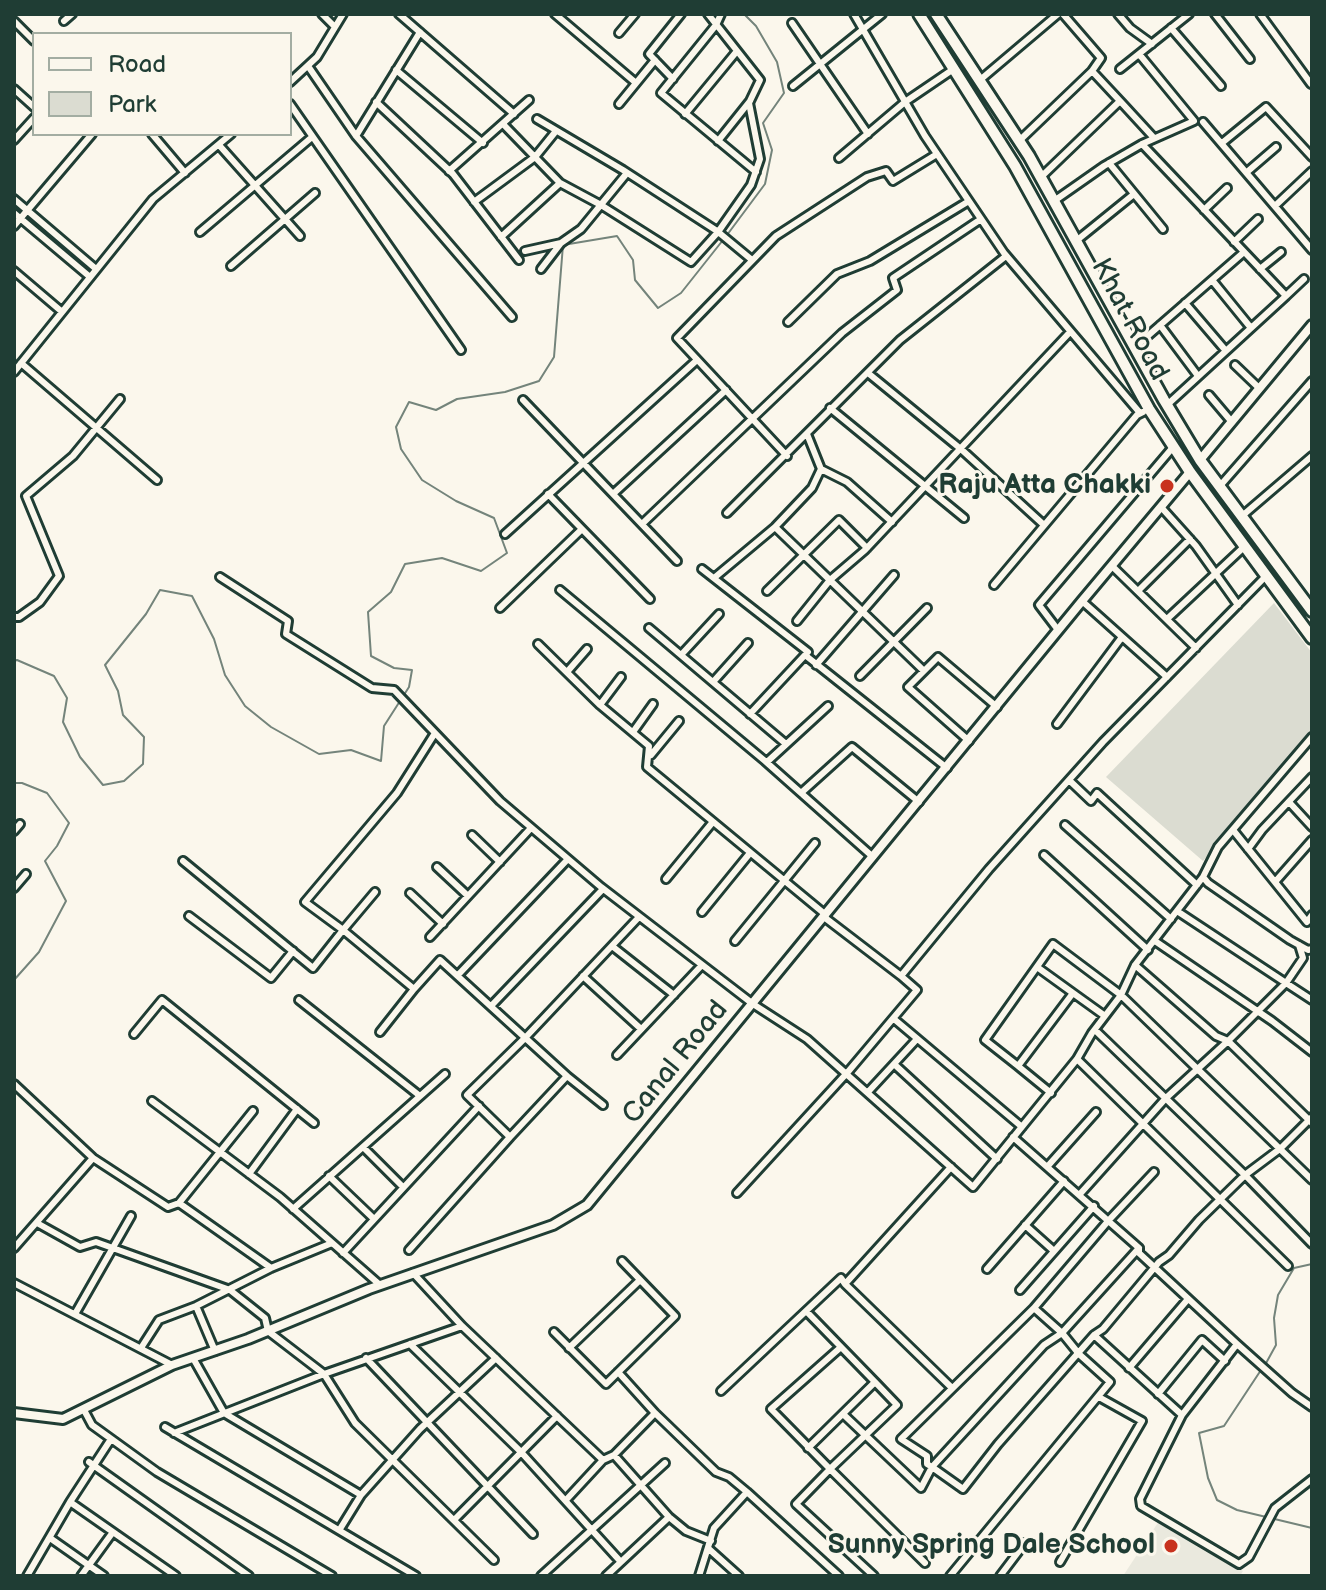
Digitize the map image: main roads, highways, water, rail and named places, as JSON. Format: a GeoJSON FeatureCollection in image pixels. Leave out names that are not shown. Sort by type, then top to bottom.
{"type":"FeatureCollection","features":[{"type":"Feature","properties":{"kind":"highway","name":"Khat Road"},"geometry":{"type":"LineString","coordinates":[[919,14],[1041,210],[1145,411],[1174,446],[1312,638]]}},
{"type":"Feature","properties":{"kind":"highway","name":"Khat Road"},"geometry":{"type":"LineString","coordinates":[[936,14],[1019,141],[1200,460],[1312,611]]}},
{"type":"Feature","properties":{"kind":"highway"},"geometry":{"type":"LineString","coordinates":[[968,89],[980,80]]}},
{"type":"Feature","properties":{"kind":"highway"},"geometry":{"type":"LineString","coordinates":[[1041,210],[1054,202]]}},
{"type":"Feature","properties":{"kind":"highway"},"geometry":{"type":"LineString","coordinates":[[1190,472],[1200,460]]}},
{"type":"Feature","properties":{"kind":"waterway"},"geometry":{"type":"LineString","coordinates":[[727,235],[765,184],[772,150],[763,123],[784,93],[777,62],[756,26],[744,14]]}},
{"type":"Feature","properties":{"kind":"waterway"},"geometry":{"type":"LineString","coordinates":[[14,661],[54,676],[67,698],[63,722],[80,757],[103,785],[124,781],[143,764],[144,737],[123,715],[118,691],[105,665],[146,614],[160,590],[192,596],[214,639],[225,675],[245,706],[271,727],[319,754],[351,750],[381,761],[384,726],[409,687],[412,670],[394,668],[371,656],[368,612],[391,592],[405,564],[442,558],[481,571],[507,553],[494,518],[456,501],[422,480],[401,449],[396,427],[409,402],[436,410],[457,399],[505,392],[539,381],[554,357],[563,245],[617,236],[633,260],[635,280],[658,308],[681,293],[723,240]]}},
{"type":"Feature","properties":{"kind":"waterway"},"geometry":{"type":"LineString","coordinates":[[14,783],[47,793],[69,823],[45,861],[66,901],[39,952],[14,980]]}},
{"type":"Feature","properties":{"kind":"waterway"},"geometry":{"type":"LineString","coordinates":[[1265,1365],[1276,1345],[1274,1318],[1278,1295],[1294,1268],[1312,1264]]}},
{"type":"Feature","properties":{"kind":"waterway"},"geometry":{"type":"LineString","coordinates":[[1261,1370],[1224,1426],[1199,1433],[1208,1478],[1217,1500],[1237,1510],[1312,1528]]}},
{"type":"Feature","properties":{"kind":"place","name":"Raju Atta Chakki"},"geometry":{"type":"Point","coordinates":[1167,486]}},
{"type":"Feature","properties":{"kind":"place","name":"Sunny Spring Dale School"},"geometry":{"type":"Point","coordinates":[1171,1546]}}]}
